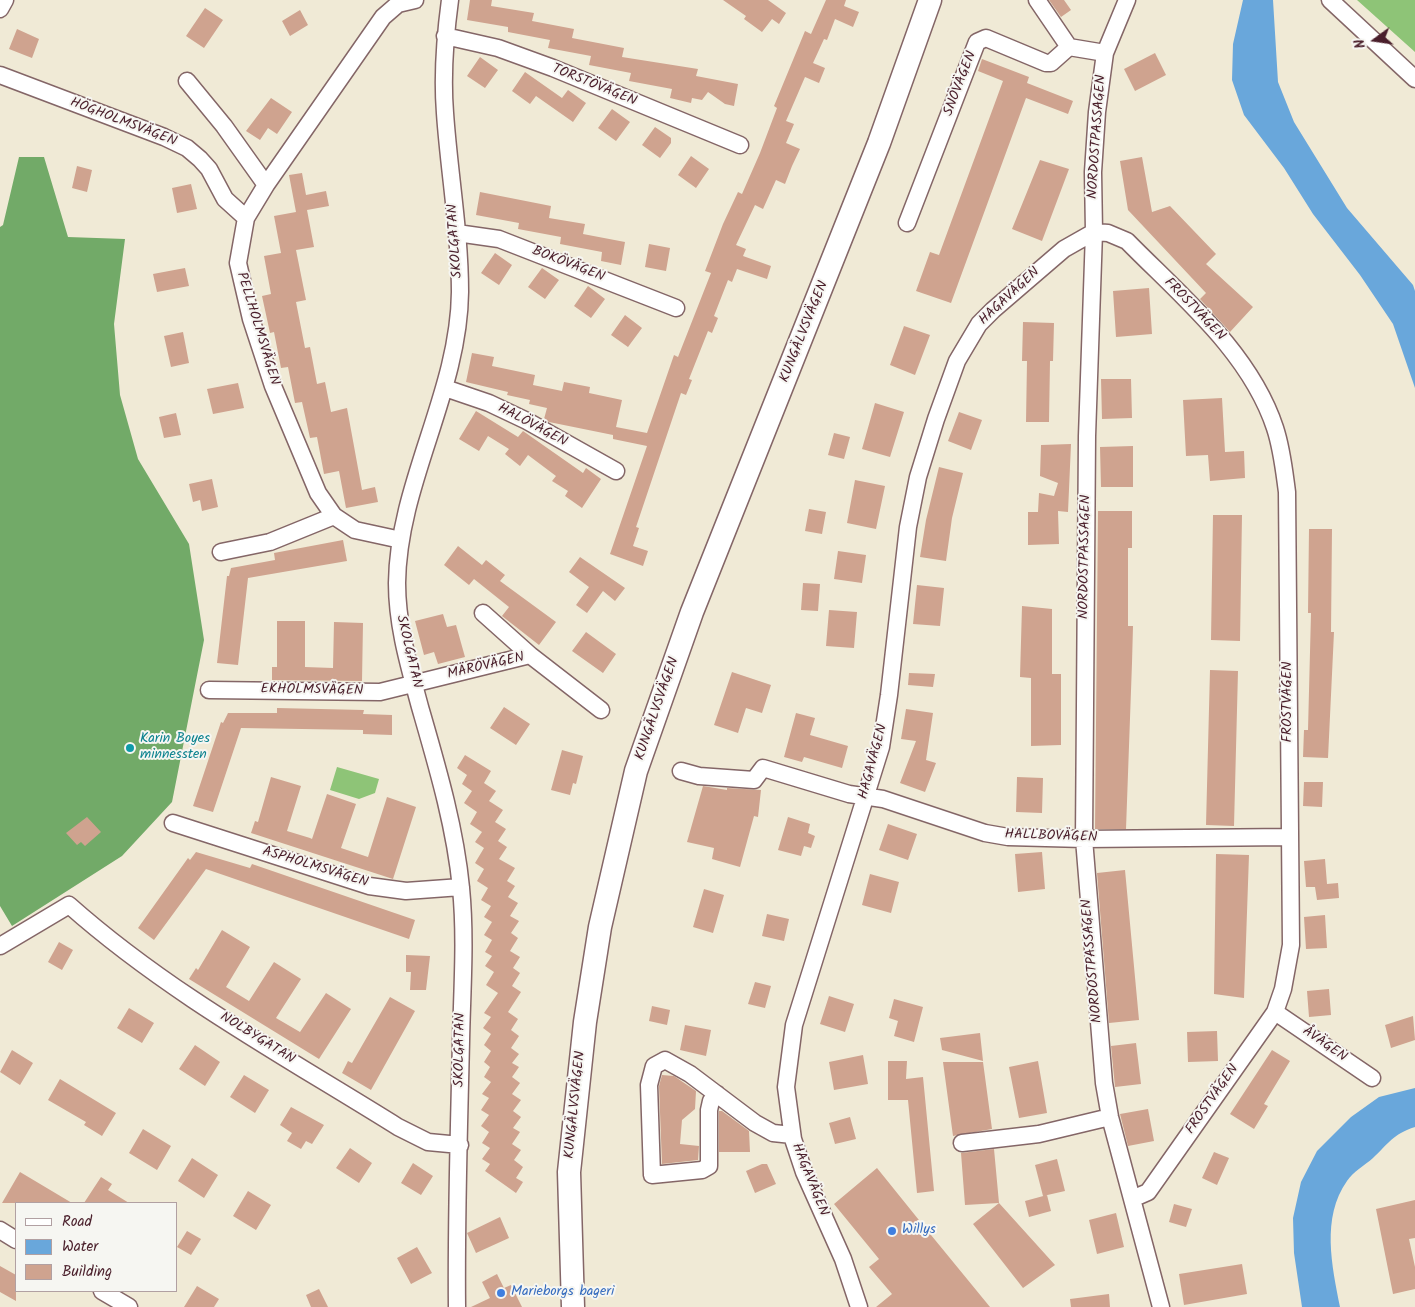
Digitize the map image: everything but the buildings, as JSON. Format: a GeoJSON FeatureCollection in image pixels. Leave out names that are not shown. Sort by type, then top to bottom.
{"type":"FeatureCollection","features":[{"type":"Feature","properties":{"kind":"main road","name":"KUNGÄLVSVÄGEN"},"geometry":{"type":"LineString","coordinates":[[572,1307],[569,1172],[578,1076],[590,978],[598,935],[634,780],[692,612],[879,143],[930,0]]}},
{"type":"Feature","properties":{"kind":"main road","name":"KUNGÄLVSVÄGEN"},"geometry":{"type":"LineString","coordinates":[[879,143],[944,0]]}},
{"type":"Feature","properties":{"kind":"street"},"geometry":{"type":"LineString","coordinates":[[0,9],[5,0]]}},
{"type":"Feature","properties":{"kind":"street","name":"PELLHOLMSVÄGEN"},"geometry":{"type":"LineString","coordinates":[[401,540],[355,530],[334,516],[318,493],[293,437],[251,319],[238,263],[246,218],[266,184],[383,16],[397,2],[416,0]]}},
{"type":"Feature","properties":{"kind":"street","name":"SKOLGATAN"},"geometry":{"type":"LineString","coordinates":[[450,0],[445,36],[445,111],[457,233],[460,293],[456,337],[445,388],[408,509],[401,540],[398,559],[398,616],[444,791],[461,888],[463,957],[460,1145],[452,1306]]}},
{"type":"Feature","properties":{"kind":"street"},"geometry":{"type":"LineString","coordinates":[[1037,0],[1069,46],[1105,52]]}},
{"type":"Feature","properties":{"kind":"street","name":"NORDOSTPASSAGEN"},"geometry":{"type":"LineString","coordinates":[[1127,0],[1105,52],[1097,112],[1093,172],[1094,232],[1088,436],[1084,839],[1100,1048],[1110,1117],[1161,1307]]}},
{"type":"Feature","properties":{"kind":"street"},"geometry":{"type":"LineString","coordinates":[[1330,0],[1415,79]]}},
{"type":"Feature","properties":{"kind":"street","name":"TORSTÖVÄGEN"},"geometry":{"type":"LineString","coordinates":[[445,36],[498,48],[553,68],[740,145]]}},
{"type":"Feature","properties":{"kind":"street","name":"SNÖVÄGEN"},"geometry":{"type":"LineString","coordinates":[[907,223],[977,42],[986,38],[1051,63],[1069,46]]}},
{"type":"Feature","properties":{"kind":"street","name":"HÖGHOLMSVÄGEN"},"geometry":{"type":"LineString","coordinates":[[0,75],[164,137],[187,148],[209,169],[225,199],[246,218]]}},
{"type":"Feature","properties":{"kind":"street"},"geometry":{"type":"LineString","coordinates":[[187,80],[224,126],[266,184]]}},
{"type":"Feature","properties":{"kind":"street","name":"HAGAVÄGEN"},"geometry":{"type":"LineString","coordinates":[[859,1307],[843,1258],[804,1172],[792,1135],[786,1087],[794,1025],[881,747],[889,695],[906,536],[916,486],[936,419],[957,361],[979,324],[993,310],[1064,249],[1094,232]]}},
{"type":"Feature","properties":{"kind":"street","name":"FROSTVÄGEN"},"geometry":{"type":"LineString","coordinates":[[1094,232],[1108,234],[1127,241],[1220,335],[1255,384],[1274,426],[1282,451],[1287,492],[1291,945],[1283,989],[1276,1012],[1148,1192],[1132,1199]]}},
{"type":"Feature","properties":{"kind":"street","name":"BOKÖVÄGEN"},"geometry":{"type":"LineString","coordinates":[[457,233],[498,239],[676,308]]}},
{"type":"Feature","properties":{"kind":"street","name":"HALÖVÄGEN"},"geometry":{"type":"LineString","coordinates":[[445,388],[489,403],[519,417],[616,472]]}},
{"type":"Feature","properties":{"kind":"street"},"geometry":{"type":"LineString","coordinates":[[221,552],[270,542],[334,516]]}},
{"type":"Feature","properties":{"kind":"street"},"geometry":{"type":"LineString","coordinates":[[483,613],[530,655]]}},
{"type":"Feature","properties":{"kind":"street","name":"MÄRÖVÄGEN"},"geometry":{"type":"LineString","coordinates":[[415,685],[530,655],[601,710]]}},
{"type":"Feature","properties":{"kind":"street","name":"EKHOLMSVÄGEN"},"geometry":{"type":"LineString","coordinates":[[209,690],[380,692],[415,685]]}},
{"type":"Feature","properties":{"kind":"street","name":"HALLBOVÄGEN"},"geometry":{"type":"LineString","coordinates":[[681,771],[699,776],[754,780],[763,768],[865,798],[883,799],[992,834],[1027,839],[1290,838]]}},
{"type":"Feature","properties":{"kind":"street","name":"ASPHOLMSVÄGEN"},"geometry":{"type":"LineString","coordinates":[[173,822],[369,886],[406,891],[461,888]]}},
{"type":"Feature","properties":{"kind":"street","name":"NOLBYGATAN"},"geometry":{"type":"LineString","coordinates":[[0,946],[69,905],[107,939],[197,1002],[398,1127],[428,1142],[460,1145]]}},
{"type":"Feature","properties":{"kind":"street","name":"ÅVÄGEN"},"geometry":{"type":"LineString","coordinates":[[1276,1012],[1372,1078]]}},
{"type":"Feature","properties":{"kind":"street"},"geometry":{"type":"LineString","coordinates":[[717,1094],[711,1101],[709,1110],[709,1166],[702,1170],[652,1175],[649,1085],[654,1066],[665,1060],[690,1074],[717,1094],[755,1123],[773,1133],[792,1135]]}},
{"type":"Feature","properties":{"kind":"street"},"geometry":{"type":"LineString","coordinates":[[962,1143],[1039,1134],[1110,1117]]}},
{"type":"Feature","properties":{"kind":"street"},"geometry":{"type":"LineString","coordinates":[[0,1230],[15,1239]]}},
{"type":"Feature","properties":{"kind":"street"},"geometry":{"type":"LineString","coordinates":[[104,1292],[129,1307]]}},
{"type":"Feature","properties":{"kind":"green space"},"geometry":{"type":"Polygon","coordinates":[[[1357,0],[1415,0],[1415,52],[1357,0]]]}},
{"type":"Feature","properties":{"kind":"green space"},"geometry":{"type":"Polygon","coordinates":[[[19,157],[44,157],[68,237],[125,239],[114,324],[120,395],[138,459],[189,544],[204,640],[172,802],[122,856],[12,926],[0,906],[0,227],[3,225],[19,157]]]}},
{"type":"Feature","properties":{"kind":"green space"},"geometry":{"type":"Polygon","coordinates":[[[337,767],[379,779],[375,793],[359,799],[330,790],[337,767]]]}},
{"type":"Feature","properties":{"kind":"water"},"geometry":{"type":"Polygon","coordinates":[[[1243,0],[1273,0],[1278,82],[1294,122],[1347,208],[1413,285],[1415,291],[1415,388],[1393,324],[1360,275],[1313,214],[1284,168],[1244,115],[1232,80],[1233,44],[1243,0]]]}},
{"type":"Feature","properties":{"kind":"water"},"geometry":{"type":"Polygon","coordinates":[[[1415,1088],[1415,1127],[1396,1136],[1388,1143],[1347,1181],[1339,1195],[1331,1226],[1331,1242],[1334,1275],[1340,1307],[1302,1307],[1294,1253],[1293,1218],[1301,1182],[1317,1151],[1351,1117],[1379,1097],[1415,1088]]]}},
{"type":"Feature","properties":{"kind":"place","name":"Karin Boyes minnessten"},"geometry":{"type":"Point","coordinates":[130,748]}},
{"type":"Feature","properties":{"kind":"place","name":"Willys"},"geometry":{"type":"Point","coordinates":[892,1231]}},
{"type":"Feature","properties":{"kind":"place","name":"Marieborgs bageri"},"geometry":{"type":"Point","coordinates":[501,1293]}}]}
